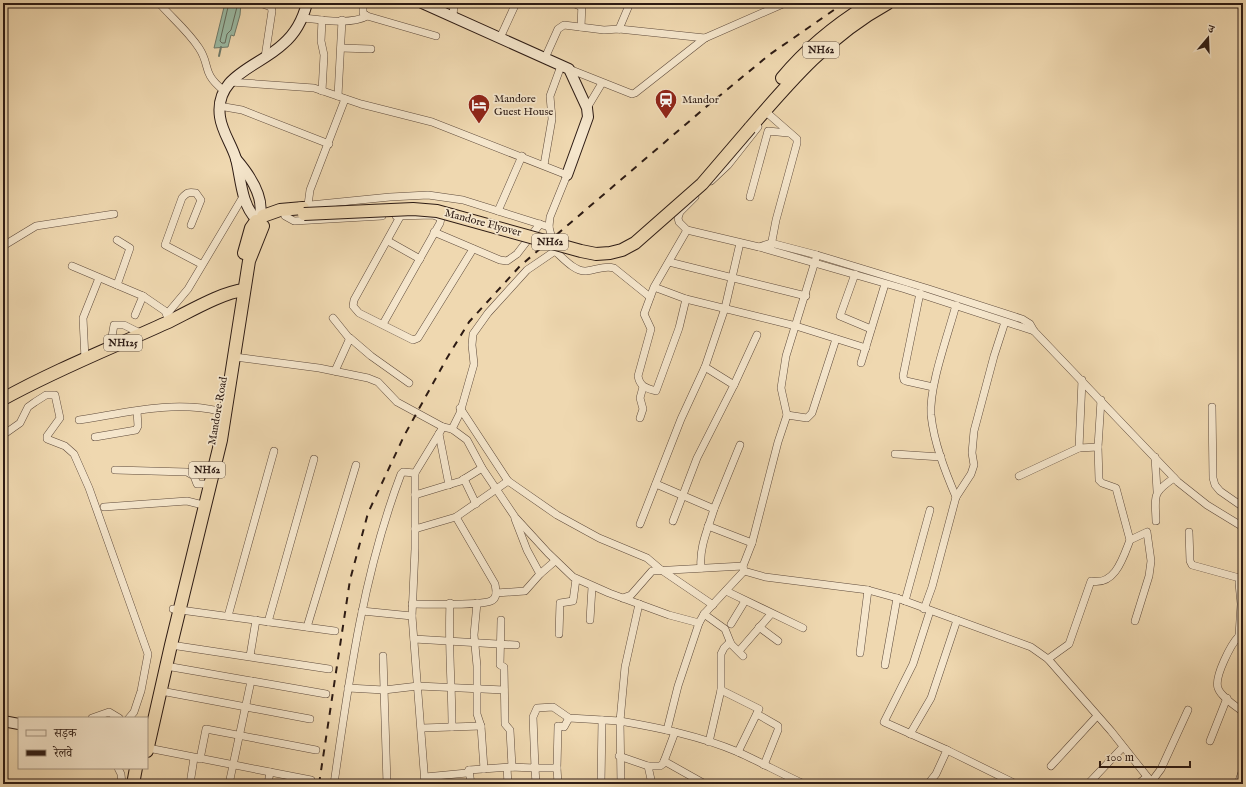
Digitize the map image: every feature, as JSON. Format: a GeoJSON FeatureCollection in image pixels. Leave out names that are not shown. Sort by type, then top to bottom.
{"type":"FeatureCollection","features":[{"type":"Feature","properties":{"kind":"highway","name":"NH62"},"geometry":{"type":"LineString","coordinates":[[764,111],[801,56],[831,30],[871,3]]}},
{"type":"Feature","properties":{"kind":"highway","name":"NH62"},"geometry":{"type":"LineString","coordinates":[[764,111],[796,74],[818,53],[856,22],[888,3]]}},
{"type":"Feature","properties":{"kind":"highway","name":"Mandore Flyover"},"geometry":{"type":"LineString","coordinates":[[283,213],[305,209],[413,209],[437,211],[580,252],[596,254],[610,253],[622,250],[635,243],[702,184],[746,126],[764,111]]}},
{"type":"Feature","properties":{"kind":"highway","name":"NH62"},"geometry":{"type":"LineString","coordinates":[[240,295],[261,219],[283,213]]}},
{"type":"Feature","properties":{"kind":"highway","name":"NH125"},"geometry":{"type":"LineString","coordinates":[[3,400],[85,359],[142,334],[168,318],[240,295]]}},
{"type":"Feature","properties":{"kind":"highway","name":"NH125"},"geometry":{"type":"LineString","coordinates":[[3,406],[47,382],[240,295]]}},
{"type":"Feature","properties":{"kind":"highway","name":"Mandore Road"},"geometry":{"type":"LineString","coordinates":[[147,717],[221,440],[235,357],[240,295]]}},
{"type":"Feature","properties":{"kind":"highway","name":"Mandore Road"},"geometry":{"type":"LineString","coordinates":[[148,745],[171,645],[176,609],[204,484],[240,295]]}},
{"type":"Feature","properties":{"kind":"highway"},"geometry":{"type":"LineString","coordinates":[[133,784],[136,769]]}},
{"type":"Feature","properties":{"kind":"highway"},"geometry":{"type":"LineString","coordinates":[[140,784],[143,769]]}},
{"type":"Feature","properties":{"kind":"street"},"geometry":{"type":"LineString","coordinates":[[159,3],[197,45],[204,57],[209,76],[223,90]]}},
{"type":"Feature","properties":{"kind":"street"},"geometry":{"type":"LineString","coordinates":[[260,3],[271,7],[272,12],[266,57]]}},
{"type":"Feature","properties":{"kind":"street"},"geometry":{"type":"LineString","coordinates":[[261,219],[251,213],[238,176],[236,159],[221,124],[220,106],[223,90],[230,82],[283,45],[303,18],[307,3]]}},
{"type":"Feature","properties":{"kind":"street"},"geometry":{"type":"LineString","coordinates":[[363,3],[363,13],[367,16],[436,36]]}},
{"type":"Feature","properties":{"kind":"street"},"geometry":{"type":"LineString","coordinates":[[422,3],[565,68],[602,83],[635,93],[705,38],[785,3]]}},
{"type":"Feature","properties":{"kind":"street"},"geometry":{"type":"LineString","coordinates":[[453,17],[454,3]]}},
{"type":"Feature","properties":{"kind":"street"},"geometry":{"type":"LineString","coordinates":[[500,38],[516,3]]}},
{"type":"Feature","properties":{"kind":"street"},"geometry":{"type":"LineString","coordinates":[[573,3],[582,5],[581,26]]}},
{"type":"Feature","properties":{"kind":"street"},"geometry":{"type":"LineString","coordinates":[[619,29],[630,3]]}},
{"type":"Feature","properties":{"kind":"street"},"geometry":{"type":"LineString","coordinates":[[303,18],[342,20],[362,19],[367,16]]}},
{"type":"Feature","properties":{"kind":"street"},"geometry":{"type":"LineString","coordinates":[[322,20],[321,41],[324,54],[322,91]]}},
{"type":"Feature","properties":{"kind":"street"},"geometry":{"type":"LineString","coordinates":[[342,20],[342,98],[329,144],[310,190],[305,209],[428,195],[463,200],[549,227]]}},
{"type":"Feature","properties":{"kind":"street"},"geometry":{"type":"LineString","coordinates":[[545,58],[558,29],[564,25],[604,30],[619,29],[705,38]]}},
{"type":"Feature","properties":{"kind":"street"},"geometry":{"type":"LineString","coordinates":[[341,48],[370,49]]}},
{"type":"Feature","properties":{"kind":"street"},"geometry":{"type":"LineString","coordinates":[[565,68],[588,108]]}},
{"type":"Feature","properties":{"kind":"street"},"geometry":{"type":"LineString","coordinates":[[544,165],[552,119],[550,96],[565,68]]}},
{"type":"Feature","properties":{"kind":"street"},"geometry":{"type":"LineString","coordinates":[[230,82],[305,87],[322,91],[342,98],[432,122],[522,156],[567,175]]}},
{"type":"Feature","properties":{"kind":"street"},"geometry":{"type":"LineString","coordinates":[[602,83],[588,108],[585,127],[550,217],[549,227],[555,251],[578,270],[586,271],[608,266],[614,268],[650,297]]}},
{"type":"Feature","properties":{"kind":"street"},"geometry":{"type":"LineString","coordinates":[[220,106],[242,110],[329,144]]}},
{"type":"Feature","properties":{"kind":"street"},"geometry":{"type":"LineString","coordinates":[[771,246],[776,220],[797,146],[797,139],[764,111],[728,165],[678,215],[679,222],[687,230],[760,247],[771,246],[818,255],[1022,319],[1030,324],[1034,331],[1102,400],[1174,478],[1207,505],[1243,527]]}},
{"type":"Feature","properties":{"kind":"street"},"geometry":{"type":"LineString","coordinates":[[750,197],[768,131],[790,134]]}},
{"type":"Feature","properties":{"kind":"street"},"geometry":{"type":"LineString","coordinates":[[498,211],[522,156]]}},
{"type":"Feature","properties":{"kind":"street"},"geometry":{"type":"LineString","coordinates":[[236,159],[249,174],[253,183],[261,204],[261,219]]}},
{"type":"Feature","properties":{"kind":"street"},"geometry":{"type":"LineString","coordinates":[[191,225],[201,200],[196,193],[190,192],[186,193],[182,198],[165,245],[202,264]]}},
{"type":"Feature","properties":{"kind":"street"},"geometry":{"type":"LineString","coordinates":[[168,318],[188,289],[244,195]]}},
{"type":"Feature","properties":{"kind":"street"},"geometry":{"type":"LineString","coordinates":[[283,213],[294,221],[401,216],[439,216],[440,222],[383,324]]}},
{"type":"Feature","properties":{"kind":"street"},"geometry":{"type":"LineString","coordinates":[[3,246],[36,226],[114,214]]}},
{"type":"Feature","properties":{"kind":"street"},"geometry":{"type":"LineString","coordinates":[[401,216],[354,300],[353,306],[359,312],[416,340],[443,299],[472,248]]}},
{"type":"Feature","properties":{"kind":"street"},"geometry":{"type":"LineString","coordinates":[[434,232],[500,260],[507,261],[517,254],[540,224]]}},
{"type":"Feature","properties":{"kind":"street"},"geometry":{"type":"LineString","coordinates":[[686,299],[679,328],[656,391],[643,387],[638,376],[651,329],[644,314],[654,287],[687,230]]}},
{"type":"Feature","properties":{"kind":"street"},"geometry":{"type":"LineString","coordinates":[[117,240],[130,248],[117,285]]}},
{"type":"Feature","properties":{"kind":"street"},"geometry":{"type":"LineString","coordinates":[[388,241],[420,258]]}},
{"type":"Feature","properties":{"kind":"street"},"geometry":{"type":"LineString","coordinates":[[640,524],[681,419],[705,367],[725,308],[740,243]]}},
{"type":"Feature","properties":{"kind":"street"},"geometry":{"type":"LineString","coordinates":[[771,246],[815,264],[920,293],[1034,331]]}},
{"type":"Feature","properties":{"kind":"street"},"geometry":{"type":"LineString","coordinates":[[453,427],[460,411],[474,364],[472,345],[473,334],[488,313],[527,270],[555,251]]}},
{"type":"Feature","properties":{"kind":"street"},"geometry":{"type":"LineString","coordinates":[[667,730],[678,686],[699,624],[704,614],[726,591],[744,566],[752,543],[778,442],[787,415],[781,388],[786,356],[818,255]]}},
{"type":"Feature","properties":{"kind":"street"},"geometry":{"type":"LineString","coordinates":[[669,262],[733,276],[806,296]]}},
{"type":"Feature","properties":{"kind":"street"},"geometry":{"type":"LineString","coordinates":[[72,266],[143,296],[165,311],[168,318]]}},
{"type":"Feature","properties":{"kind":"street"},"geometry":{"type":"LineString","coordinates":[[855,274],[840,316],[871,329]]}},
{"type":"Feature","properties":{"kind":"street"},"geometry":{"type":"LineString","coordinates":[[85,359],[83,318],[99,278]]}},
{"type":"Feature","properties":{"kind":"street"},"geometry":{"type":"LineString","coordinates":[[861,363],[885,284]]}},
{"type":"Feature","properties":{"kind":"street"},"geometry":{"type":"LineString","coordinates":[[654,287],[686,299],[796,326],[866,348]]}},
{"type":"Feature","properties":{"kind":"street"},"geometry":{"type":"LineString","coordinates":[[920,293],[903,376],[904,380],[906,381],[933,387]]}},
{"type":"Feature","properties":{"kind":"street"},"geometry":{"type":"LineString","coordinates":[[135,315],[143,296]]}},
{"type":"Feature","properties":{"kind":"street"},"geometry":{"type":"LineString","coordinates":[[956,305],[933,387],[931,415],[941,457],[956,497]]}},
{"type":"Feature","properties":{"kind":"street"},"geometry":{"type":"LineString","coordinates":[[333,318],[349,339],[409,383]]}},
{"type":"Feature","properties":{"kind":"street"},"geometry":{"type":"LineString","coordinates":[[1005,322],[994,356],[974,431],[972,453],[974,465],[971,474],[956,497],[913,664],[884,722],[947,750],[1016,784]]}},
{"type":"Feature","properties":{"kind":"street"},"geometry":{"type":"LineString","coordinates":[[110,348],[114,325],[124,325],[142,334]]}},
{"type":"Feature","properties":{"kind":"street"},"geometry":{"type":"LineString","coordinates":[[673,521],[684,496],[697,458],[734,385],[757,335]]}},
{"type":"Feature","properties":{"kind":"street"},"geometry":{"type":"LineString","coordinates":[[335,371],[349,339]]}},
{"type":"Feature","properties":{"kind":"street"},"geometry":{"type":"LineString","coordinates":[[787,415],[807,418],[812,413],[836,339]]}},
{"type":"Feature","properties":{"kind":"street"},"geometry":{"type":"LineString","coordinates":[[235,357],[335,371],[368,378],[378,382],[397,402],[443,427],[453,427],[467,440],[482,468],[498,489],[515,517],[555,561],[576,579],[639,604],[699,624]]}},
{"type":"Feature","properties":{"kind":"street"},"geometry":{"type":"LineString","coordinates":[[705,367],[734,385]]}},
{"type":"Feature","properties":{"kind":"street"},"geometry":{"type":"LineString","coordinates":[[1079,448],[1082,380]]}},
{"type":"Feature","properties":{"kind":"street"},"geometry":{"type":"LineString","coordinates":[[640,418],[643,409],[640,398],[643,387]]}},
{"type":"Feature","properties":{"kind":"street"},"geometry":{"type":"LineString","coordinates":[[3,435],[20,423],[28,407],[46,395],[55,395],[60,418],[47,436],[47,439],[65,446],[74,454],[89,488],[148,654],[141,691],[134,712],[130,717]]}},
{"type":"Feature","properties":{"kind":"street"},"geometry":{"type":"LineString","coordinates":[[1049,658],[1059,653],[1069,644],[1091,581],[1098,582],[1108,580],[1121,562],[1130,540],[1116,488],[1102,483],[1099,480],[1098,447],[1102,400]]}},
{"type":"Feature","properties":{"kind":"street"},"geometry":{"type":"LineString","coordinates":[[79,420],[137,411],[192,406],[218,411]]}},
{"type":"Feature","properties":{"kind":"street"},"geometry":{"type":"LineString","coordinates":[[1212,407],[1213,478],[1215,485],[1243,507]]}},
{"type":"Feature","properties":{"kind":"street"},"geometry":{"type":"LineString","coordinates":[[95,437],[136,430],[138,426],[137,411]]}},
{"type":"Feature","properties":{"kind":"street"},"geometry":{"type":"LineString","coordinates":[[460,411],[508,481],[557,515],[598,538],[647,558],[713,604]]}},
{"type":"Feature","properties":{"kind":"street"},"geometry":{"type":"LineString","coordinates":[[443,427],[415,473],[412,616],[425,780],[467,773],[469,770],[558,768]]}},
{"type":"Feature","properties":{"kind":"street"},"geometry":{"type":"LineString","coordinates":[[439,434],[449,485]]}},
{"type":"Feature","properties":{"kind":"street"},"geometry":{"type":"LineString","coordinates":[[701,566],[700,555],[708,526],[740,445]]}},
{"type":"Feature","properties":{"kind":"street"},"geometry":{"type":"LineString","coordinates":[[1019,476],[1079,448],[1098,447]]}},
{"type":"Feature","properties":{"kind":"street"},"geometry":{"type":"LineString","coordinates":[[228,616],[274,451]]}},
{"type":"Feature","properties":{"kind":"street"},"geometry":{"type":"LineString","coordinates":[[895,454],[941,457]]}},
{"type":"Feature","properties":{"kind":"street"},"geometry":{"type":"LineString","coordinates":[[1155,457],[1157,491],[1155,499],[1156,521]]}},
{"type":"Feature","properties":{"kind":"street"},"geometry":{"type":"LineString","coordinates":[[268,622],[314,459]]}},
{"type":"Feature","properties":{"kind":"street"},"geometry":{"type":"LineString","coordinates":[[307,627],[356,465]]}},
{"type":"Feature","properties":{"kind":"street"},"geometry":{"type":"LineString","coordinates":[[415,495],[464,479],[482,468]]}},
{"type":"Feature","properties":{"kind":"street"},"geometry":{"type":"LineString","coordinates":[[114,470],[186,472],[194,476],[196,484],[204,484]]}},
{"type":"Feature","properties":{"kind":"street"},"geometry":{"type":"LineString","coordinates":[[334,784],[348,688],[362,611],[382,528],[395,489],[403,472],[415,473]]}},
{"type":"Feature","properties":{"kind":"street"},"geometry":{"type":"LineString","coordinates":[[1157,491],[1174,478]]}},
{"type":"Feature","properties":{"kind":"street"},"geometry":{"type":"LineString","coordinates":[[464,479],[476,504]]}},
{"type":"Feature","properties":{"kind":"street"},"geometry":{"type":"LineString","coordinates":[[415,529],[456,518],[508,481]]}},
{"type":"Feature","properties":{"kind":"street"},"geometry":{"type":"LineString","coordinates":[[656,484],[714,509]]}},
{"type":"Feature","properties":{"kind":"street"},"geometry":{"type":"LineString","coordinates":[[104,507],[187,501],[199,504]]}},
{"type":"Feature","properties":{"kind":"street"},"geometry":{"type":"LineString","coordinates":[[906,599],[930,510]]}},
{"type":"Feature","properties":{"kind":"street"},"geometry":{"type":"LineString","coordinates":[[515,517],[527,550],[540,574]]}},
{"type":"Feature","properties":{"kind":"street"},"geometry":{"type":"LineString","coordinates":[[412,604],[477,603],[491,601],[495,598],[495,584],[456,518]]}},
{"type":"Feature","properties":{"kind":"street"},"geometry":{"type":"LineString","coordinates":[[708,526],[752,543]]}},
{"type":"Feature","properties":{"kind":"street"},"geometry":{"type":"LineString","coordinates":[[1130,540],[1147,532],[1151,561],[1149,576],[1135,621]]}},
{"type":"Feature","properties":{"kind":"street"},"geometry":{"type":"LineString","coordinates":[[1189,532],[1190,561],[1192,565],[1242,577],[1239,636],[1243,643]]}},
{"type":"Feature","properties":{"kind":"street"},"geometry":{"type":"LineString","coordinates":[[496,593],[524,592],[540,574],[555,561]]}},
{"type":"Feature","properties":{"kind":"street"},"geometry":{"type":"LineString","coordinates":[[623,598],[631,594],[652,571],[658,567],[744,566],[765,577],[868,590],[906,599],[957,620],[1014,639],[1049,658],[1151,781]]}},
{"type":"Feature","properties":{"kind":"street"},"geometry":{"type":"LineString","coordinates":[[559,634],[560,603],[573,601],[576,579]]}},
{"type":"Feature","properties":{"kind":"street"},"geometry":{"type":"LineString","coordinates":[[590,620],[592,586]]}},
{"type":"Feature","properties":{"kind":"street"},"geometry":{"type":"LineString","coordinates":[[860,653],[868,590]]}},
{"type":"Feature","properties":{"kind":"street"},"geometry":{"type":"LineString","coordinates":[[726,591],[771,614],[803,628]]}},
{"type":"Feature","properties":{"kind":"street"},"geometry":{"type":"LineString","coordinates":[[885,665],[897,598]]}},
{"type":"Feature","properties":{"kind":"street"},"geometry":{"type":"LineString","coordinates":[[731,624],[745,601]]}},
{"type":"Feature","properties":{"kind":"street"},"geometry":{"type":"LineString","coordinates":[[450,603],[448,642],[452,688],[452,727]]}},
{"type":"Feature","properties":{"kind":"street"},"geometry":{"type":"LineString","coordinates":[[477,603],[475,643],[477,714],[481,726],[484,769]]}},
{"type":"Feature","properties":{"kind":"street"},"geometry":{"type":"LineString","coordinates":[[621,784],[619,756],[620,721],[625,667],[639,604]]}},
{"type":"Feature","properties":{"kind":"street"},"geometry":{"type":"LineString","coordinates":[[176,609],[335,631]]}},
{"type":"Feature","properties":{"kind":"street"},"geometry":{"type":"LineString","coordinates":[[362,611],[412,616]]}},
{"type":"Feature","properties":{"kind":"street"},"geometry":{"type":"LineString","coordinates":[[704,614],[725,629],[730,642],[741,654],[759,627],[771,614]]}},
{"type":"Feature","properties":{"kind":"street"},"geometry":{"type":"LineString","coordinates":[[250,656],[256,620]]}},
{"type":"Feature","properties":{"kind":"street"},"geometry":{"type":"LineString","coordinates":[[501,620],[500,665],[504,667],[505,724],[510,730],[510,768],[508,784]]}},
{"type":"Feature","properties":{"kind":"street"},"geometry":{"type":"LineString","coordinates":[[910,734],[934,690],[957,620]]}},
{"type":"Feature","properties":{"kind":"street"},"geometry":{"type":"LineString","coordinates":[[759,627],[778,641]]}},
{"type":"Feature","properties":{"kind":"street"},"geometry":{"type":"LineString","coordinates":[[1239,636],[1230,646],[1217,682],[1217,687],[1220,692],[1243,712]]}},
{"type":"Feature","properties":{"kind":"street"},"geometry":{"type":"LineString","coordinates":[[414,640],[516,645]]}},
{"type":"Feature","properties":{"kind":"street"},"geometry":{"type":"LineString","coordinates":[[709,742],[720,690],[721,654],[730,642]]}},
{"type":"Feature","properties":{"kind":"street"},"geometry":{"type":"LineString","coordinates":[[171,645],[329,669]]}},
{"type":"Feature","properties":{"kind":"street"},"geometry":{"type":"LineString","coordinates":[[383,656],[387,784]]}},
{"type":"Feature","properties":{"kind":"street"},"geometry":{"type":"LineString","coordinates":[[166,666],[326,694]]}},
{"type":"Feature","properties":{"kind":"street"},"geometry":{"type":"LineString","coordinates":[[229,784],[251,681]]}},
{"type":"Feature","properties":{"kind":"street"},"geometry":{"type":"LineString","coordinates":[[348,688],[384,690],[418,686],[504,690]]}},
{"type":"Feature","properties":{"kind":"street"},"geometry":{"type":"LineString","coordinates":[[720,690],[758,708],[757,714],[738,752]]}},
{"type":"Feature","properties":{"kind":"street"},"geometry":{"type":"LineString","coordinates":[[160,691],[310,719]]}},
{"type":"Feature","properties":{"kind":"street"},"geometry":{"type":"LineString","coordinates":[[1210,741],[1227,698]]}},
{"type":"Feature","properties":{"kind":"street"},"geometry":{"type":"LineString","coordinates":[[536,784],[533,717],[537,708],[553,707],[569,718],[620,721],[667,730],[709,742],[738,752],[804,784]]}},
{"type":"Feature","properties":{"kind":"street"},"geometry":{"type":"LineString","coordinates":[[1138,784],[1151,781],[1161,769],[1188,710]]}},
{"type":"Feature","properties":{"kind":"street"},"geometry":{"type":"LineString","coordinates":[[95,717],[109,712],[117,717]]}},
{"type":"Feature","properties":{"kind":"street"},"geometry":{"type":"LineString","coordinates":[[757,714],[778,726],[778,730],[764,765]]}},
{"type":"Feature","properties":{"kind":"street"},"geometry":{"type":"LineString","coordinates":[[1051,766],[1097,716]]}},
{"type":"Feature","properties":{"kind":"street"},"geometry":{"type":"LineString","coordinates":[[558,784],[558,726],[564,727],[569,718]]}},
{"type":"Feature","properties":{"kind":"street"},"geometry":{"type":"LineString","coordinates":[[601,784],[602,720]]}},
{"type":"Feature","properties":{"kind":"street"},"geometry":{"type":"LineString","coordinates":[[3,721],[18,724]]}},
{"type":"Feature","properties":{"kind":"street"},"geometry":{"type":"LineString","coordinates":[[3,726],[18,729]]}},
{"type":"Feature","properties":{"kind":"street"},"geometry":{"type":"LineString","coordinates":[[422,728],[481,726]]}},
{"type":"Feature","properties":{"kind":"street"},"geometry":{"type":"LineString","coordinates":[[190,784],[206,729],[316,750]]}},
{"type":"Feature","properties":{"kind":"street"},"geometry":{"type":"LineString","coordinates":[[619,756],[648,766],[660,766],[664,761],[675,732]]}},
{"type":"Feature","properties":{"kind":"street"},"geometry":{"type":"LineString","coordinates":[[1088,784],[1123,747]]}},
{"type":"Feature","properties":{"kind":"street"},"geometry":{"type":"LineString","coordinates":[[148,749],[311,780]]}},
{"type":"Feature","properties":{"kind":"street"},"geometry":{"type":"LineString","coordinates":[[928,784],[936,774],[947,750]]}},
{"type":"Feature","properties":{"kind":"street"},"geometry":{"type":"LineString","coordinates":[[664,761],[705,784]]}},
{"type":"Feature","properties":{"kind":"street"},"geometry":{"type":"LineString","coordinates":[[648,766],[652,784]]}},
{"type":"Feature","properties":{"kind":"street"},"geometry":{"type":"LineString","coordinates":[[118,769],[121,774],[122,784]]}},
{"type":"Feature","properties":{"kind":"street"},"geometry":{"type":"LineString","coordinates":[[469,770],[471,784]]}},
{"type":"Feature","properties":{"kind":"street"},"geometry":{"type":"LineString","coordinates":[[268,784],[270,772]]}},
{"type":"Feature","properties":{"kind":"street"},"geometry":{"type":"LineString","coordinates":[[1238,784],[1242,772]]}},
{"type":"Feature","properties":{"kind":"water"},"geometry":{"type":"Polygon","coordinates":[[[225,3],[241,3],[240,15],[234,36],[231,35],[228,47],[214,48],[225,3]]]}},
{"type":"Feature","properties":{"kind":"waterway"},"geometry":{"type":"LineString","coordinates":[[219,56],[221,47]]}},
{"type":"Feature","properties":{"kind":"railway"},"geometry":{"type":"LineString","coordinates":[[319,784],[350,580],[368,513],[404,436],[447,358],[469,322],[520,266],[706,107],[769,55],[844,3]]}},
{"type":"Feature","properties":{"kind":"place","name":"Mandor"},"geometry":{"type":"Point","coordinates":[666,120]}},
{"type":"Feature","properties":{"kind":"place","name":"Mandore Guest House"},"geometry":{"type":"Point","coordinates":[479,124]}}]}
